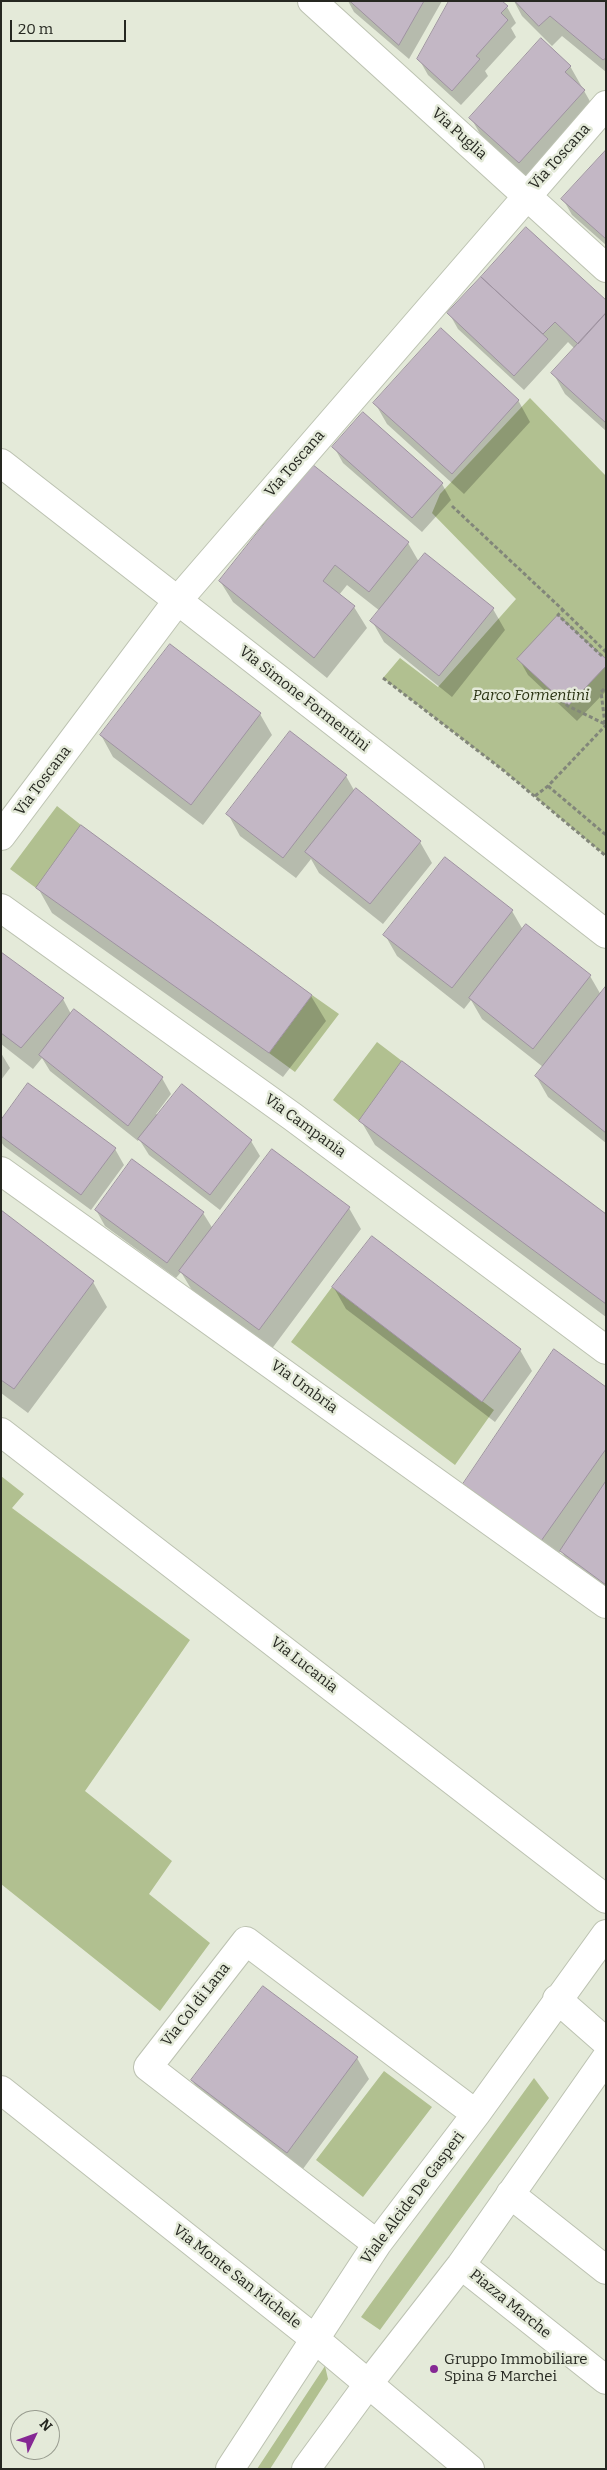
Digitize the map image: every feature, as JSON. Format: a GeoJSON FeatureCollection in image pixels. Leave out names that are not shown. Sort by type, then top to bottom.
{"type":"FeatureCollection","features":[{"type":"Feature","properties":{"kind":"street","name":"Via Puglia"},"geometry":{"type":"LineString","coordinates":[[312,1],[606,268]]}},
{"type":"Feature","properties":{"kind":"street","name":"Via Toscana"},"geometry":{"type":"LineString","coordinates":[[1,836],[178,600],[526,195],[606,105]]}},
{"type":"Feature","properties":{"kind":"street","name":"Via Simone Formentini"},"geometry":{"type":"LineString","coordinates":[[1,463],[606,934]]}},
{"type":"Feature","properties":{"kind":"street","name":"Via Campania"},"geometry":{"type":"LineString","coordinates":[[1,908],[293,1117],[606,1350]]}},
{"type":"Feature","properties":{"kind":"street","name":"Via Umbria"},"geometry":{"type":"LineString","coordinates":[[1,1171],[606,1604]]}},
{"type":"Feature","properties":{"kind":"street","name":"Via Lucania"},"geometry":{"type":"LineString","coordinates":[[1,1432],[606,1898]]}},
{"type":"Feature","properties":{"kind":"street","name":"Viale Alcide De Gasperi"},"geometry":{"type":"LineString","coordinates":[[230,2469],[316,2340],[376,2244],[476,2114],[557,1999],[606,1934]]}},
{"type":"Feature","properties":{"kind":"street","name":"Via Col di Lana"},"geometry":{"type":"LineString","coordinates":[[376,2244],[148,2067],[153,2060],[246,1941],[476,2114]]}},
{"type":"Feature","properties":{"kind":"street"},"geometry":{"type":"LineString","coordinates":[[557,1999],[606,2042]]}},
{"type":"Feature","properties":{"kind":"street"},"geometry":{"type":"LineString","coordinates":[[306,2469],[369,2383],[461,2264],[606,2058]]}},
{"type":"Feature","properties":{"kind":"street","name":"Via Monte San Michele"},"geometry":{"type":"LineString","coordinates":[[1,2090],[316,2340],[470,2469]]}},
{"type":"Feature","properties":{"kind":"street"},"geometry":{"type":"LineString","coordinates":[[510,2194],[606,2270]]}},
{"type":"Feature","properties":{"kind":"street","name":"Piazza Marche"},"geometry":{"type":"LineString","coordinates":[[461,2264],[606,2380]]}},
{"type":"Feature","properties":{"kind":"path"},"geometry":{"type":"LineString","coordinates":[[452,506],[606,652]]}},
{"type":"Feature","properties":{"kind":"path"},"geometry":{"type":"LineString","coordinates":[[563,610],[558,615],[602,656]]}},
{"type":"Feature","properties":{"kind":"path"},"geometry":{"type":"LineString","coordinates":[[383,678],[536,796],[606,856]]}},
{"type":"Feature","properties":{"kind":"path"},"geometry":{"type":"LineString","coordinates":[[536,796],[548,786],[605,725],[601,692],[606,687]]}},
{"type":"Feature","properties":{"kind":"path"},"geometry":{"type":"LineString","coordinates":[[561,700],[568,706],[605,725]]}},
{"type":"Feature","properties":{"kind":"path"},"geometry":{"type":"LineString","coordinates":[[548,786],[606,835]]}},
{"type":"Feature","properties":{"kind":"green space","name":"Parco Formentini"},"geometry":{"type":"Polygon","coordinates":[[[530,398],[606,476],[606,856],[503,770],[383,678],[400,658],[438,687],[516,599],[432,513],[440,494],[530,398]]]}},
{"type":"Feature","properties":{"kind":"green space"},"geometry":{"type":"Polygon","coordinates":[[[57,806],[81,825],[36,888],[10,869],[57,806]]]}},
{"type":"Feature","properties":{"kind":"green space"},"geometry":{"type":"Polygon","coordinates":[[[312,995],[339,1014],[295,1072],[269,1053],[312,995]]]}},
{"type":"Feature","properties":{"kind":"green space"},"geometry":{"type":"Polygon","coordinates":[[[377,1042],[402,1061],[359,1121],[333,1100],[377,1042]]]}},
{"type":"Feature","properties":{"kind":"green space"},"geometry":{"type":"Polygon","coordinates":[[[332,1287],[494,1410],[455,1465],[291,1342],[332,1287]]]}},
{"type":"Feature","properties":{"kind":"green space"},"geometry":{"type":"Polygon","coordinates":[[[1,1476],[24,1494],[12,1508],[190,1640],[85,1791],[172,1861],[149,1894],[210,1943],[160,2011],[1,1884],[1,1476]]]}},
{"type":"Feature","properties":{"kind":"green space"},"geometry":{"type":"Polygon","coordinates":[[[384,2071],[432,2107],[363,2197],[316,2160],[384,2071]]]}},
{"type":"Feature","properties":{"kind":"green space"},"geometry":{"type":"Polygon","coordinates":[[[534,2078],[549,2098],[380,2330],[361,2317],[534,2078]]]}},
{"type":"Feature","properties":{"kind":"green space"},"geometry":{"type":"Polygon","coordinates":[[[325,2366],[328,2379],[270,2469],[257,2469],[325,2366]]]}},
{"type":"Feature","properties":{"kind":"building"},"geometry":{"type":"Polygon","coordinates":[[[350,1],[424,1],[399,45],[350,1]]]}},
{"type":"Feature","properties":{"kind":"building"},"geometry":{"type":"Polygon","coordinates":[[[449,1],[502,1],[508,6],[501,13],[508,20],[476,56],[480,59],[452,91],[417,59],[449,1]]]}},
{"type":"Feature","properties":{"kind":"building"},"geometry":{"type":"Polygon","coordinates":[[[515,1],[606,1],[606,58],[603,60],[550,16],[539,26],[515,1]]]}},
{"type":"Feature","properties":{"kind":"building"},"geometry":{"type":"Polygon","coordinates":[[[541,38],[571,66],[565,72],[585,90],[519,163],[469,118],[541,38]]]}},
{"type":"Feature","properties":{"kind":"building"},"geometry":{"type":"Polygon","coordinates":[[[606,150],[606,239],[561,199],[606,150]]]}},
{"type":"Feature","properties":{"kind":"building"},"geometry":{"type":"Polygon","coordinates":[[[526,227],[606,300],[606,313],[578,344],[555,322],[543,334],[481,277],[526,227]]]}},
{"type":"Feature","properties":{"kind":"building"},"geometry":{"type":"Polygon","coordinates":[[[481,277],[548,339],[514,376],[447,313],[481,277]]]}},
{"type":"Feature","properties":{"kind":"building"},"geometry":{"type":"Polygon","coordinates":[[[606,313],[606,423],[551,373],[606,313]]]}},
{"type":"Feature","properties":{"kind":"building"},"geometry":{"type":"Polygon","coordinates":[[[441,328],[519,400],[452,474],[373,403],[441,328]]]}},
{"type":"Feature","properties":{"kind":"building"},"geometry":{"type":"Polygon","coordinates":[[[363,412],[443,483],[412,518],[332,447],[363,412]]]}},
{"type":"Feature","properties":{"kind":"building"},"geometry":{"type":"Polygon","coordinates":[[[312,464],[409,542],[369,592],[335,565],[323,581],[355,606],[314,658],[219,581],[312,464]]]}},
{"type":"Feature","properties":{"kind":"building"},"geometry":{"type":"Polygon","coordinates":[[[425,553],[494,608],[439,676],[370,621],[425,553]]]}},
{"type":"Feature","properties":{"kind":"building"},"geometry":{"type":"Polygon","coordinates":[[[558,615],[606,659],[606,666],[568,706],[517,659],[558,615]]]}},
{"type":"Feature","properties":{"kind":"building"},"geometry":{"type":"Polygon","coordinates":[[[170,644],[261,713],[191,805],[100,735],[170,644]]]}},
{"type":"Feature","properties":{"kind":"building"},"geometry":{"type":"Polygon","coordinates":[[[290,731],[347,775],[283,858],[226,814],[290,731]]]}},
{"type":"Feature","properties":{"kind":"building"},"geometry":{"type":"Polygon","coordinates":[[[356,788],[421,841],[370,904],[305,852],[356,788]]]}},
{"type":"Feature","properties":{"kind":"building"},"geometry":{"type":"Polygon","coordinates":[[[81,825],[312,995],[269,1053],[36,888],[81,825]]]}},
{"type":"Feature","properties":{"kind":"building"},"geometry":{"type":"Polygon","coordinates":[[[445,857],[513,910],[452,988],[383,935],[445,857]]]}},
{"type":"Feature","properties":{"kind":"building"},"geometry":{"type":"Polygon","coordinates":[[[526,924],[591,975],[533,1049],[469,998],[526,924]]]}},
{"type":"Feature","properties":{"kind":"building"},"geometry":{"type":"Polygon","coordinates":[[[1,952],[64,998],[21,1048],[1,1033],[1,952]]]}},
{"type":"Feature","properties":{"kind":"building"},"geometry":{"type":"Polygon","coordinates":[[[606,986],[606,1133],[535,1076],[606,986]]]}},
{"type":"Feature","properties":{"kind":"building"},"geometry":{"type":"Polygon","coordinates":[[[74,1009],[163,1077],[128,1126],[39,1055],[74,1009]]]}},
{"type":"Feature","properties":{"kind":"building"},"geometry":{"type":"Polygon","coordinates":[[[402,1061],[606,1214],[606,1304],[359,1121],[402,1061]]]}},
{"type":"Feature","properties":{"kind":"building"},"geometry":{"type":"Polygon","coordinates":[[[28,1083],[116,1148],[81,1195],[1,1136],[1,1120],[28,1083]]]}},
{"type":"Feature","properties":{"kind":"building"},"geometry":{"type":"Polygon","coordinates":[[[182,1084],[252,1140],[210,1195],[138,1139],[182,1084]]]}},
{"type":"Feature","properties":{"kind":"building"},"geometry":{"type":"Polygon","coordinates":[[[272,1149],[350,1207],[259,1330],[179,1271],[272,1149]]]}},
{"type":"Feature","properties":{"kind":"building"},"geometry":{"type":"Polygon","coordinates":[[[132,1159],[204,1212],[167,1263],[95,1210],[132,1159]]]}},
{"type":"Feature","properties":{"kind":"building"},"geometry":{"type":"Polygon","coordinates":[[[1,1210],[94,1281],[14,1389],[1,1380],[1,1210]]]}},
{"type":"Feature","properties":{"kind":"building"},"geometry":{"type":"Polygon","coordinates":[[[372,1236],[521,1349],[482,1402],[332,1287],[372,1236]]]}},
{"type":"Feature","properties":{"kind":"building"},"geometry":{"type":"Polygon","coordinates":[[[554,1349],[606,1387],[606,1449],[541,1541],[463,1484],[554,1349]]]}},
{"type":"Feature","properties":{"kind":"building"},"geometry":{"type":"Polygon","coordinates":[[[606,1481],[606,1585],[560,1551],[606,1481]]]}},
{"type":"Feature","properties":{"kind":"building"},"geometry":{"type":"Polygon","coordinates":[[[263,1986],[358,2057],[287,2153],[191,2080],[263,1986]]]}},
{"type":"Feature","properties":{"kind":"place","name":"Gruppo Immobiliare Spina & Marchei"},"geometry":{"type":"Point","coordinates":[434,2369]}}]}
